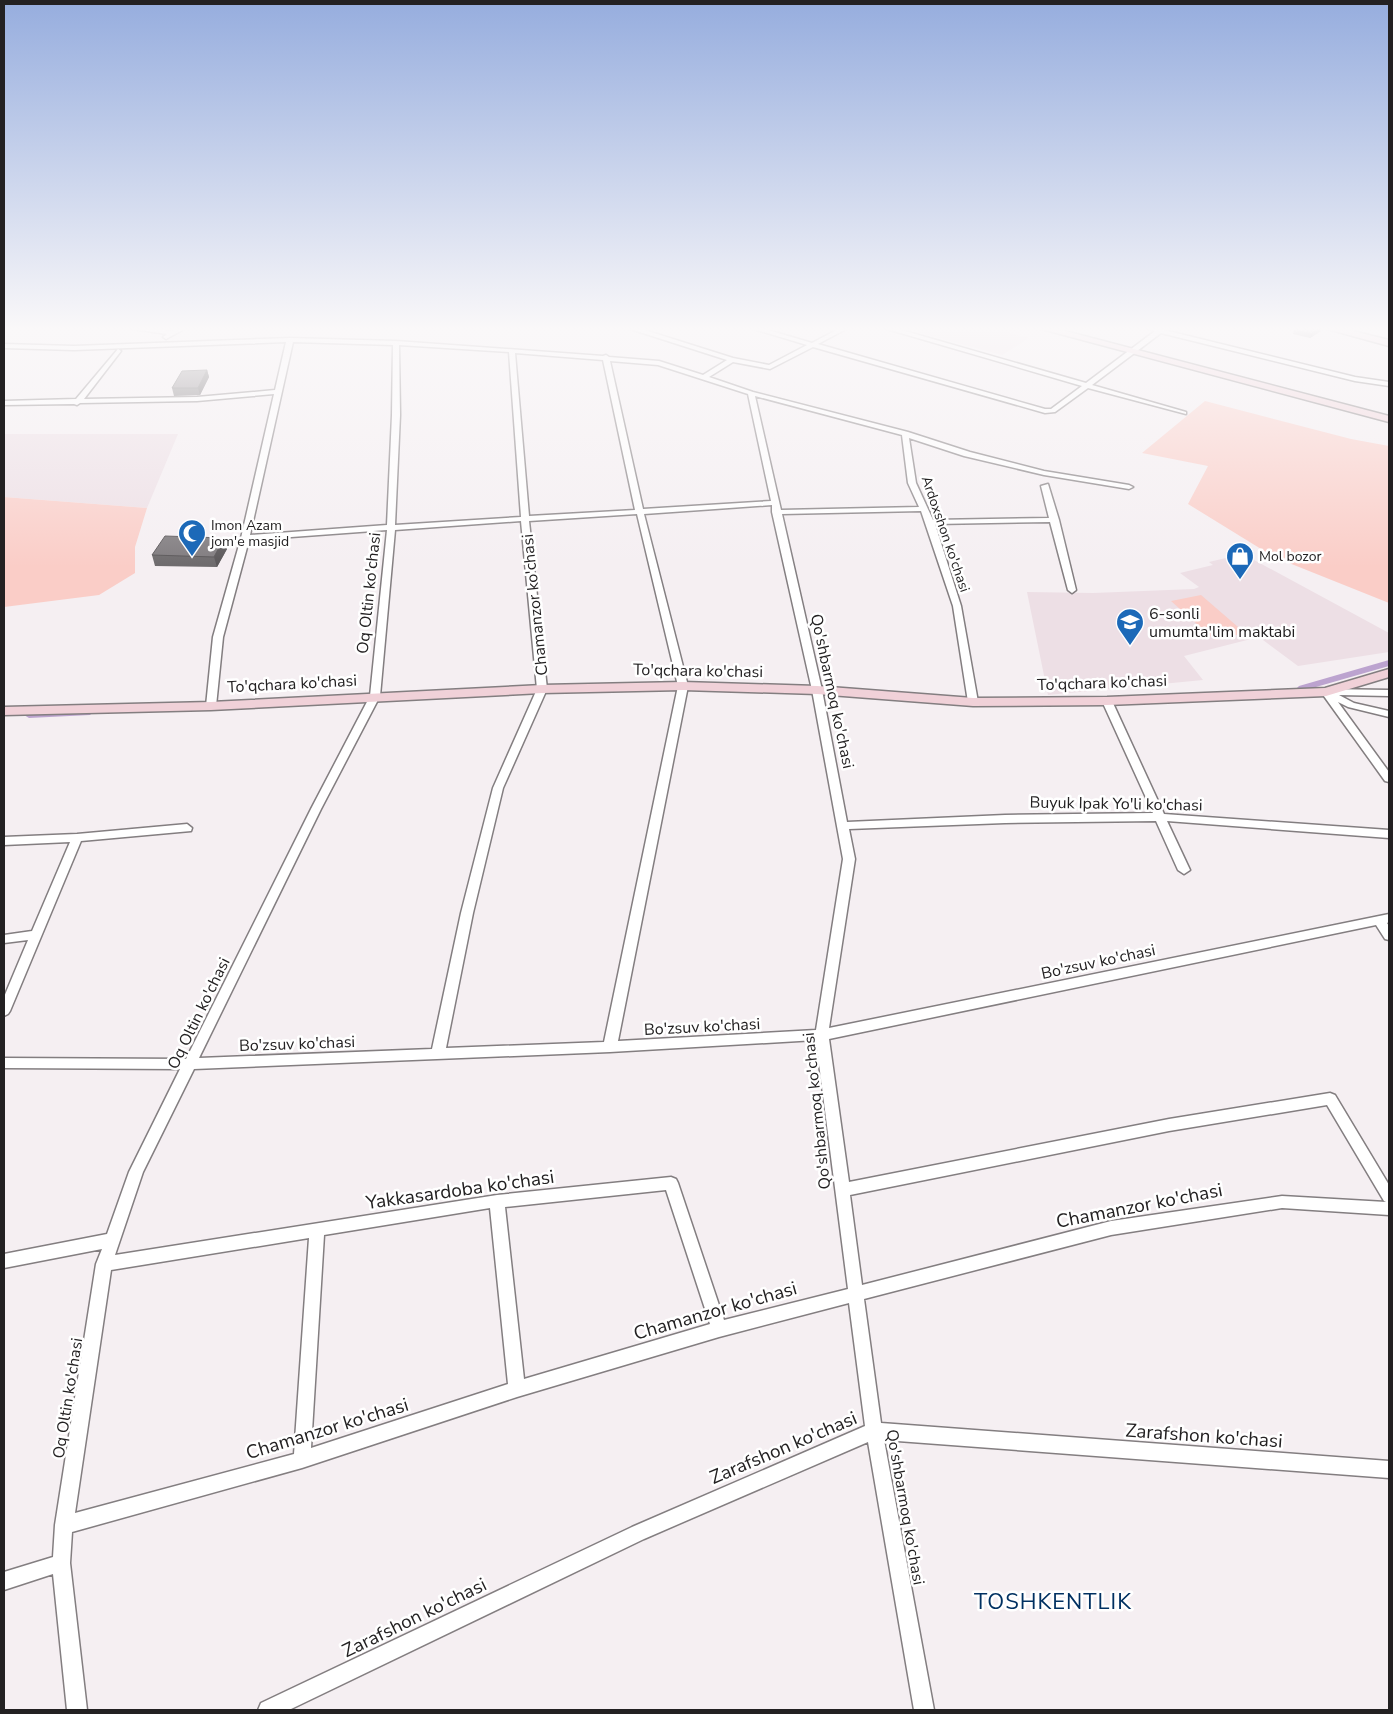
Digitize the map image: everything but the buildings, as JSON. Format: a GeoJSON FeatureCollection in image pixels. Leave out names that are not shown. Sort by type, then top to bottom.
{"type":"FeatureCollection","features":[{"type":"Feature","properties":{"kind":"street"},"geometry":{"type":"LineString","coordinates":[[211,706],[218,637],[245,538],[275,407]]}},
{"type":"Feature","properties":{"kind":"street","name":"Oq Oltin ko'chasi"},"geometry":{"type":"LineString","coordinates":[[77,1710],[61,1563],[64,1525],[104,1264],[136,1172],[316,809],[376,696],[391,527],[396,407]]}},
{"type":"Feature","properties":{"kind":"street","name":"Chamanzor ko'chasi"},"geometry":{"type":"LineString","coordinates":[[438,1054],[467,913],[498,788],[542,689],[525,520],[516,407]]}},
{"type":"Feature","properties":{"kind":"street"},"geometry":{"type":"LineString","coordinates":[[610,1047],[683,686],[640,512],[617,407]]}},
{"type":"Feature","properties":{"kind":"street","name":"Qo'shbarmoq ko'chasi"},"geometry":{"type":"LineString","coordinates":[[754,407],[817,690],[849,859],[822,1035],[874,1431],[924,1710]]}},
{"type":"Feature","properties":{"kind":"street"},"geometry":{"type":"LineString","coordinates":[[804,407],[905,434],[967,454],[1044,473],[1129,487]]}},
{"type":"Feature","properties":{"kind":"street"},"geometry":{"type":"LineString","coordinates":[[1029,407],[1053,411],[1058,407]]}},
{"type":"Feature","properties":{"kind":"street"},"geometry":{"type":"LineString","coordinates":[[1163,407],[1184,413]]}},
{"type":"Feature","properties":{"kind":"street"},"geometry":{"type":"LineString","coordinates":[[1343,407],[1389,419]]}},
{"type":"Feature","properties":{"kind":"street","name":"Ardoxshon ko'chasi"},"geometry":{"type":"LineString","coordinates":[[905,434],[912,483],[930,522],[957,606],[973,702]]}},
{"type":"Feature","properties":{"kind":"street"},"geometry":{"type":"LineString","coordinates":[[1045,486],[1072,590]]}},
{"type":"Feature","properties":{"kind":"street"},"geometry":{"type":"LineString","coordinates":[[245,538],[640,512],[775,507],[924,509]]}},
{"type":"Feature","properties":{"kind":"street"},"geometry":{"type":"LineString","coordinates":[[930,522],[1055,520]]}},
{"type":"Feature","properties":{"kind":"street","name":"To'qchara ko'chasi"},"geometry":{"type":"LineString","coordinates":[[4,711],[211,706],[376,696],[542,689],[683,686],[817,690],[973,702],[1107,701],[1326,692],[1389,673]]}},
{"type":"Feature","properties":{"kind":"street"},"geometry":{"type":"LineString","coordinates":[[1326,692],[1389,693]]}},
{"type":"Feature","properties":{"kind":"street"},"geometry":{"type":"LineString","coordinates":[[1326,692],[1351,705],[1389,714]]}},
{"type":"Feature","properties":{"kind":"street"},"geometry":{"type":"LineString","coordinates":[[1326,692],[1389,779]]}},
{"type":"Feature","properties":{"kind":"street"},"geometry":{"type":"LineString","coordinates":[[1107,701],[1184,870]]}},
{"type":"Feature","properties":{"kind":"street","name":"Buyuk Ipak Yo'li ko'chasi"},"geometry":{"type":"LineString","coordinates":[[843,826],[1005,819],[1159,817],[1389,834]]}},
{"type":"Feature","properties":{"kind":"street"},"geometry":{"type":"LineString","coordinates":[[4,841],[77,838],[187,828]]}},
{"type":"Feature","properties":{"kind":"street"},"geometry":{"type":"LineString","coordinates":[[4,1010],[34,935],[77,838]]}},
{"type":"Feature","properties":{"kind":"street"},"geometry":{"type":"LineString","coordinates":[[1384,918],[1389,936]]}},
{"type":"Feature","properties":{"kind":"street","name":"Bo'zsuv ko'chasi"},"geometry":{"type":"LineString","coordinates":[[4,1063],[191,1064],[610,1047],[822,1035],[1384,918]]}},
{"type":"Feature","properties":{"kind":"street"},"geometry":{"type":"LineString","coordinates":[[4,939],[34,935]]}},
{"type":"Feature","properties":{"kind":"street"},"geometry":{"type":"LineString","coordinates":[[842,1190],[1169,1125],[1330,1099],[1389,1197]]}},
{"type":"Feature","properties":{"kind":"street","name":"Yakkasardoba ko'chasi"},"geometry":{"type":"LineString","coordinates":[[104,1264],[497,1201],[671,1183],[719,1329]]}},
{"type":"Feature","properties":{"kind":"street"},"geometry":{"type":"LineString","coordinates":[[497,1201],[517,1389]]}},
{"type":"Feature","properties":{"kind":"street","name":"Chamanzor ko'chasi"},"geometry":{"type":"LineString","coordinates":[[64,1525],[302,1460],[517,1389],[719,1329],[1120,1227],[1282,1202],[1389,1209]]}},
{"type":"Feature","properties":{"kind":"street"},"geometry":{"type":"LineString","coordinates":[[302,1460],[317,1231]]}},
{"type":"Feature","properties":{"kind":"street"},"geometry":{"type":"LineString","coordinates":[[4,1262],[113,1240]]}},
{"type":"Feature","properties":{"kind":"street","name":"Zarafshon ko'chasi"},"geometry":{"type":"LineString","coordinates":[[268,1710],[638,1533],[874,1431],[1389,1470]]}},
{"type":"Feature","properties":{"kind":"street"},"geometry":{"type":"LineString","coordinates":[[4,1581],[61,1563]]}},
{"type":"Feature","properties":{"kind":"shaded area"},"geometry":{"type":"Polygon","coordinates":[[[1198,407],[1228,407],[1351,439],[1389,446],[1389,603],[1274,557],[1188,504],[1208,466],[1142,453],[1198,407]]]}},
{"type":"Feature","properties":{"kind":"shaded area"},"geometry":{"type":"Polygon","coordinates":[[[5,434],[178,434],[147,508],[4,497],[5,434]]]}},
{"type":"Feature","properties":{"kind":"shaded area"},"geometry":{"type":"Polygon","coordinates":[[[4,497],[147,508],[135,547],[135,573],[99,595],[4,607],[4,497]]]}},
{"type":"Feature","properties":{"kind":"shaded area","name":"6-sonli umumta'lim maktabi"},"geometry":{"type":"Polygon","coordinates":[[[1243,554],[1389,633],[1389,652],[1298,666],[1259,637],[1184,656],[1203,680],[1048,695],[1027,592],[1093,593],[1194,589],[1199,587],[1180,573],[1213,565],[1209,562],[1243,554]]]}},
{"type":"Feature","properties":{"kind":"shaded area"},"geometry":{"type":"Polygon","coordinates":[[[1201,595],[1245,633],[1215,640],[1171,601],[1201,595]]]}},
{"type":"Feature","properties":{"kind":"waterway"},"geometry":{"type":"LineString","coordinates":[[1302,688],[1389,663]]}},
{"type":"Feature","properties":{"kind":"waterway"},"geometry":{"type":"LineString","coordinates":[[29,715],[87,713]]}},
{"type":"Feature","properties":{"kind":"place","name":"Imon Azam jom'e masjid"},"geometry":{"type":"Point","coordinates":[192,557]}},
{"type":"Feature","properties":{"kind":"place","name":"Mol bozor"},"geometry":{"type":"Point","coordinates":[1240,580]}},
{"type":"Feature","properties":{"kind":"place","name":"6-sonli umumta'lim maktabi"},"geometry":{"type":"Point","coordinates":[1130,646]}},
{"type":"Feature","properties":{"kind":"district","name":"TOSHKENTLIK"},"geometry":{"type":"Point","coordinates":[1053,1601]}}]}
